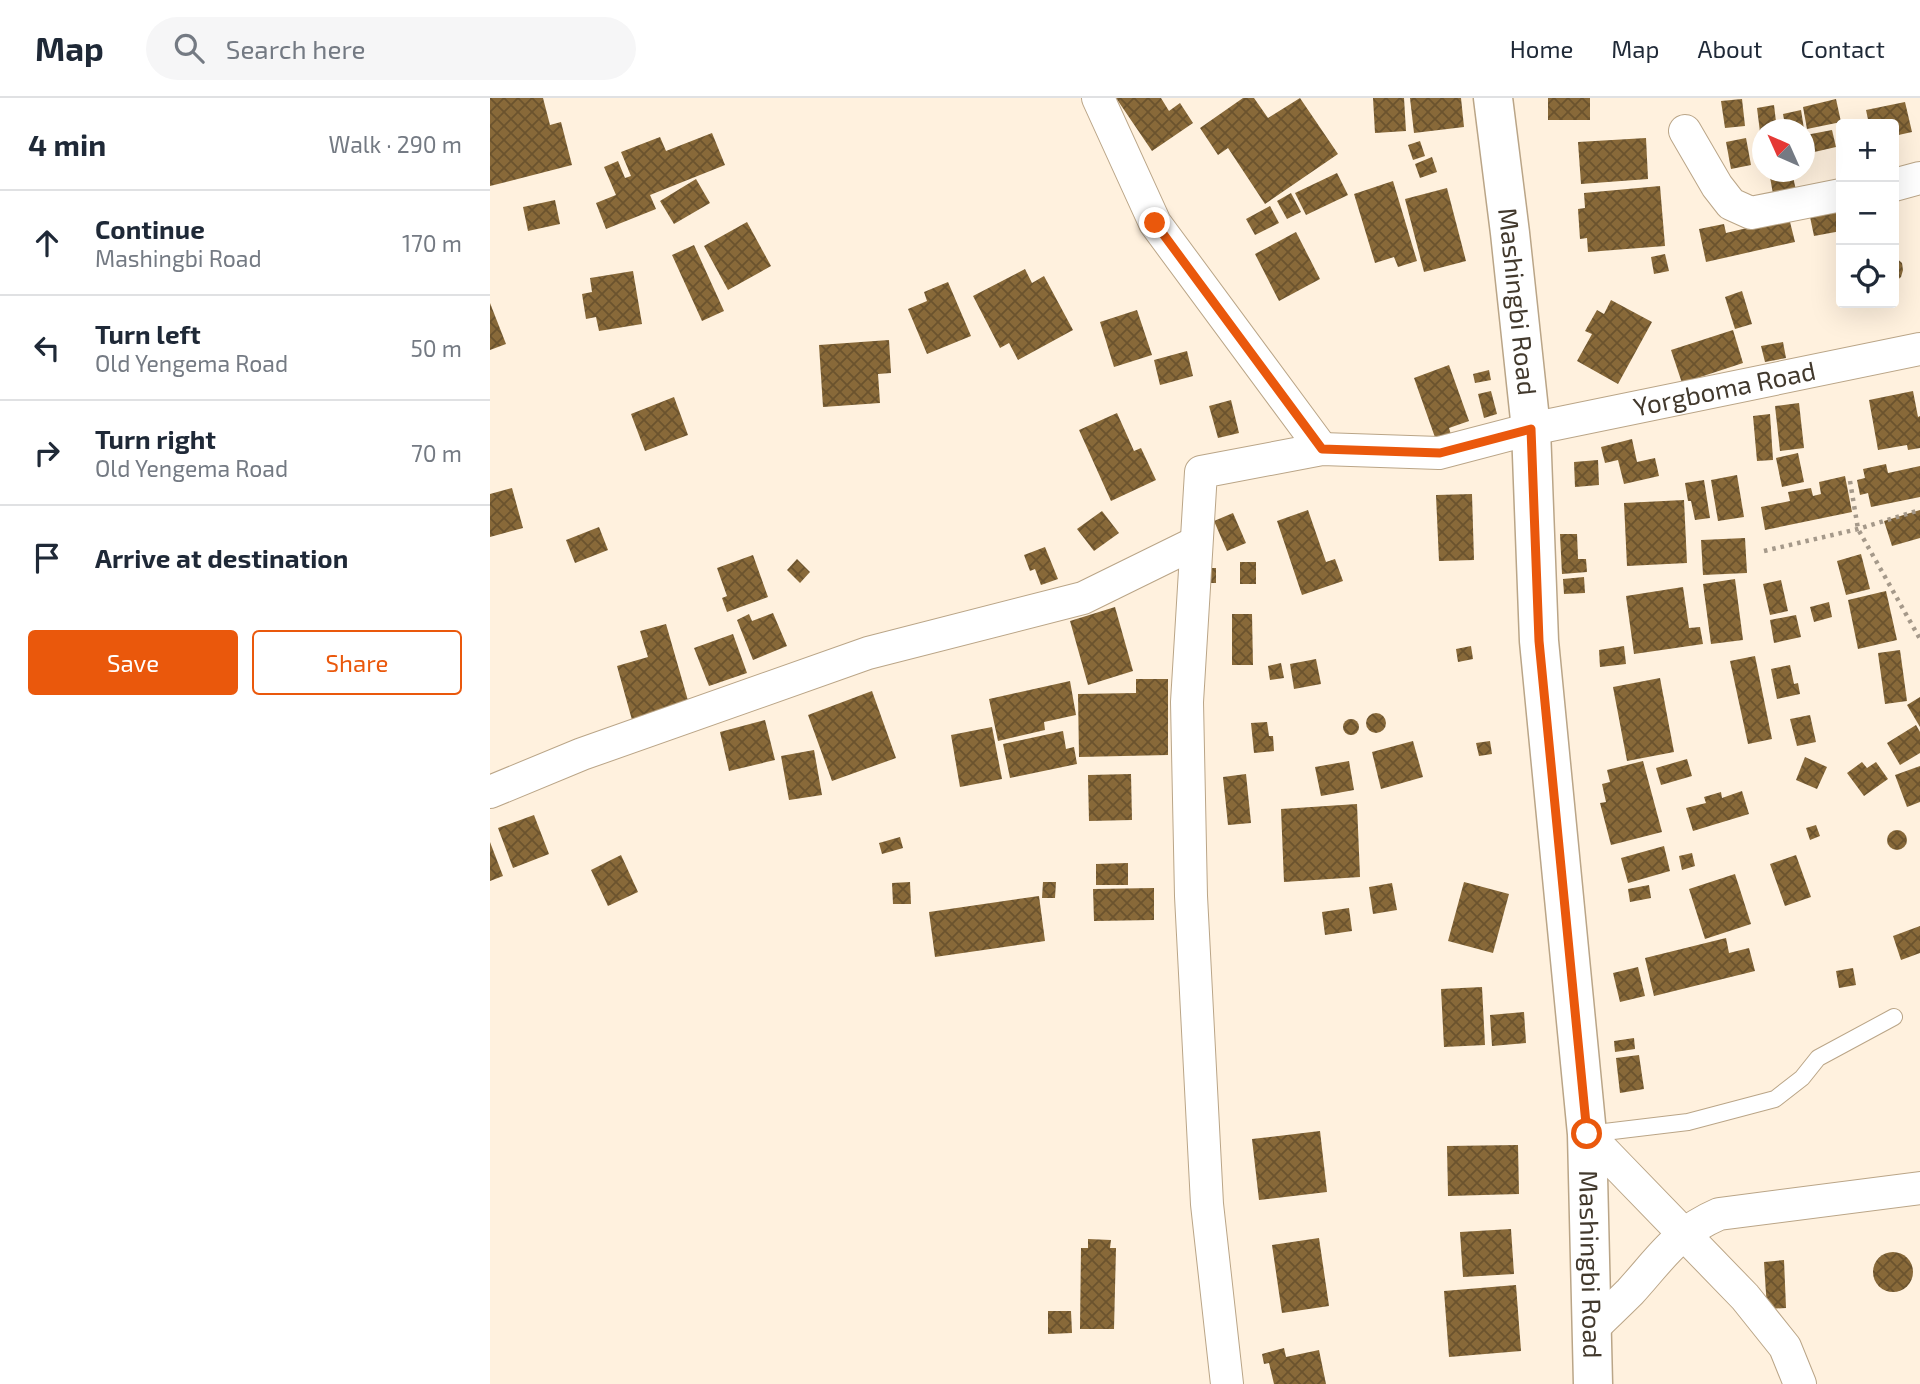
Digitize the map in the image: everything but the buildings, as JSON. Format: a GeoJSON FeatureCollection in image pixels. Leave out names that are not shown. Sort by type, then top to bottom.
{"type":"FeatureCollection","features":[{"type":"Feature","properties":{"kind":"main road","name":"Mashingbi Road"},"geometry":{"type":"LineString","coordinates":[[1493,98],[1531,429],[1539,641],[1587,1134],[1593,1384]]}},
{"type":"Feature","properties":{"kind":"street"},"geometry":{"type":"LineString","coordinates":[[1098,98],[1155,223],[1322,449]]}},
{"type":"Feature","properties":{"kind":"street"},"geometry":{"type":"LineString","coordinates":[[1685,131],[1717,186],[1731,204],[1751,214],[1836,196]]}},
{"type":"Feature","properties":{"kind":"street"},"geometry":{"type":"LineString","coordinates":[[1899,184],[1920,178]]}},
{"type":"Feature","properties":{"kind":"street","name":"Yorgboma Road"},"geometry":{"type":"LineString","coordinates":[[1195,543],[1201,472],[1322,449],[1440,453],[1531,429],[1920,349]]}},
{"type":"Feature","properties":{"kind":"street"},"geometry":{"type":"LineString","coordinates":[[490,792],[582,754],[868,653],[1083,598],[1195,543],[1187,702],[1191,895],[1207,1204],[1227,1384]]}},
{"type":"Feature","properties":{"kind":"street"},"geometry":{"type":"LineString","coordinates":[[1587,1134],[1745,1297],[1785,1348],[1800,1384]]}},
{"type":"Feature","properties":{"kind":"street"},"geometry":{"type":"LineString","coordinates":[[1591,1330],[1684,1232],[1719,1214],[1920,1188]]}},
{"type":"Feature","properties":{"kind":"lane"},"geometry":{"type":"LineString","coordinates":[[1587,1134],[1688,1122],[1774,1100],[1802,1079],[1818,1058],[1894,1017]]}},
{"type":"Feature","properties":{"kind":"path"},"geometry":{"type":"LineString","coordinates":[[1850,481],[1858,528],[1920,639]]}},
{"type":"Feature","properties":{"kind":"path"},"geometry":{"type":"LineString","coordinates":[[1763,551],[1920,510]]}},
{"type":"Feature","properties":{"kind":"route"},"geometry":{"type":"LineString","coordinates":[[1155,223],[1322,449],[1440,453],[1531,429],[1539,641],[1587,1134]]}}]}
